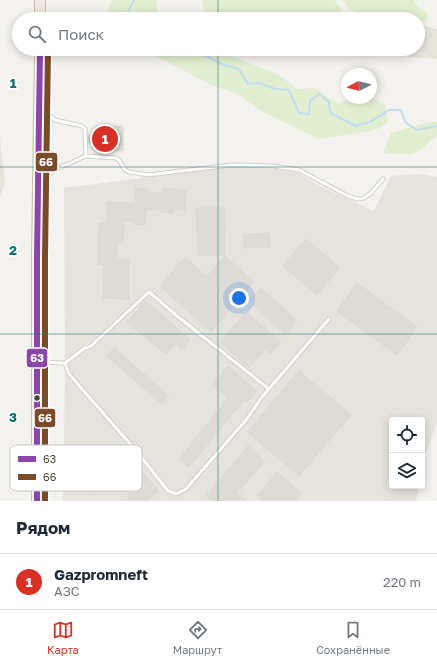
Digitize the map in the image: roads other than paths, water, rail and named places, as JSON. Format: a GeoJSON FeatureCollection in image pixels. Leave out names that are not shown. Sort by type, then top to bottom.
{"type":"FeatureCollection","features":[{"type":"Feature","properties":{"kind":"highway"},"geometry":{"type":"LineString","coordinates":[[40,0],[40,12]]}},
{"type":"Feature","properties":{"kind":"highway"},"geometry":{"type":"LineString","coordinates":[[37,445],[40,56]]}},
{"type":"Feature","properties":{"kind":"highway"},"geometry":{"type":"LineString","coordinates":[[37,491],[37,501]]}},
{"type":"Feature","properties":{"kind":"lane"},"geometry":{"type":"LineString","coordinates":[[40,108],[55,120],[82,126],[85,129],[86,156]]}},
{"type":"Feature","properties":{"kind":"lane"},"geometry":{"type":"LineString","coordinates":[[39,185],[54,170],[86,156],[116,158],[125,170],[143,175],[231,165],[279,167],[299,170],[342,193],[358,199],[364,198],[370,194],[383,179]]}},
{"type":"Feature","properties":{"kind":"lane"},"geometry":{"type":"LineString","coordinates":[[38,361],[65,363],[85,348],[91,346],[149,292],[269,389]]}},
{"type":"Feature","properties":{"kind":"lane"},"geometry":{"type":"LineString","coordinates":[[142,458],[168,491],[176,494],[186,489],[246,420],[269,389],[329,318]]}},
{"type":"Feature","properties":{"kind":"lane"},"geometry":{"type":"LineString","coordinates":[[65,363],[69,374],[131,445]]}},
{"type":"Feature","properties":{"kind":"waterway"},"geometry":{"type":"LineString","coordinates":[[128,12],[134,0]]}},
{"type":"Feature","properties":{"kind":"waterway"},"geometry":{"type":"LineString","coordinates":[[206,56],[224,65],[239,69],[248,84],[259,83],[275,89],[289,90],[299,113],[309,114],[310,101],[319,94],[329,102],[330,113],[356,126],[370,122],[389,110],[401,110],[406,123],[417,130],[437,126]]}},
{"type":"Feature","properties":{"kind":"place","name":"Gazpromneft"},"geometry":{"type":"Point","coordinates":[105,139]}}]}
